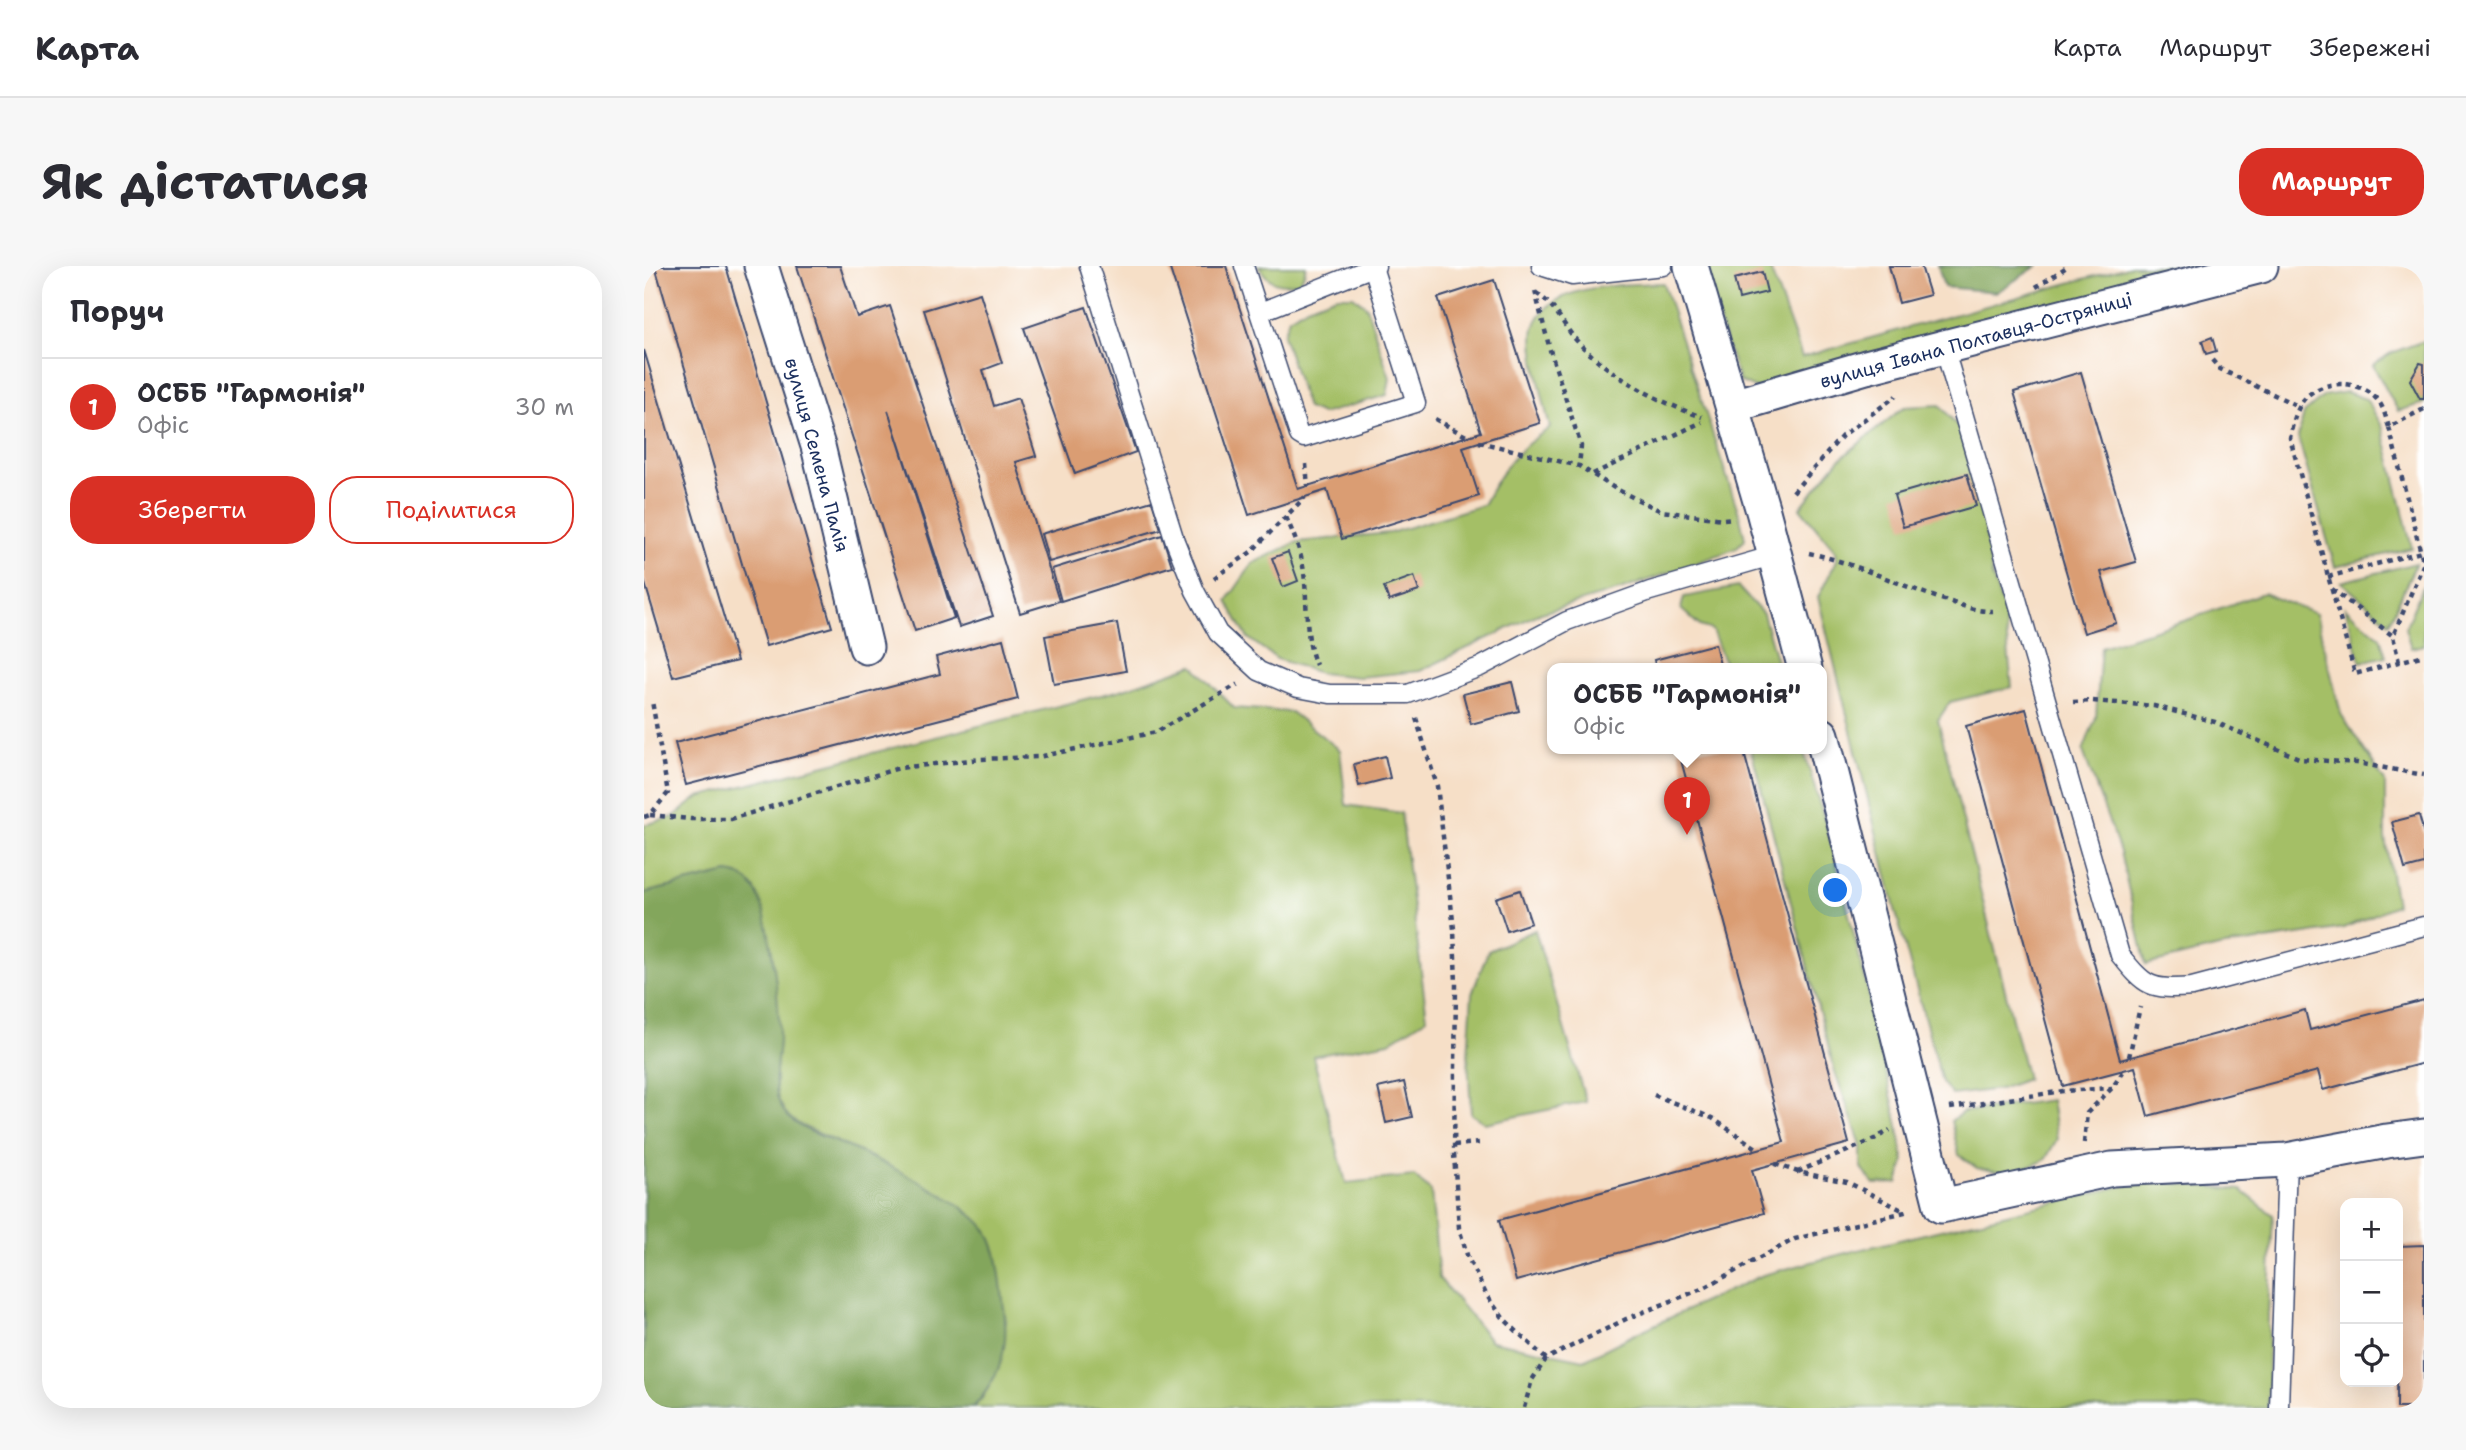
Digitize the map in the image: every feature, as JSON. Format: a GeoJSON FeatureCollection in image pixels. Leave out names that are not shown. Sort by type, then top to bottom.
{"type":"FeatureCollection","features":[{"type":"Feature","properties":{"kind":"street","name":"вулиця Семена Палія"},"geometry":{"type":"LineString","coordinates":[[761,266],[818,446],[866,647]]}},
{"type":"Feature","properties":{"kind":"street"},"geometry":{"type":"LineString","coordinates":[[1691,266],[1733,406],[1803,663]]}},
{"type":"Feature","properties":{"kind":"street","name":"вулиця Івана Полтавця-Остряниці"},"geometry":{"type":"LineString","coordinates":[[1733,406],[1866,367],[1949,362],[2261,266]]}},
{"type":"Feature","properties":{"kind":"street"},"geometry":{"type":"LineString","coordinates":[[1827,754],[1941,1206],[2112,1169],[2287,1160],[2424,1136]]}},
{"type":"Feature","properties":{"kind":"lane"},"geometry":{"type":"LineString","coordinates":[[1089,266],[1175,541],[1195,591],[1218,633],[1259,671],[1298,688],[1331,694],[1408,694],[1479,667],[1567,621],[1650,591],[1775,555]]}},
{"type":"Feature","properties":{"kind":"lane"},"geometry":{"type":"LineString","coordinates":[[1244,266],[1300,437],[1413,405],[1417,401],[1374,267],[1260,312]]}},
{"type":"Feature","properties":{"kind":"lane"},"geometry":{"type":"LineString","coordinates":[[1539,273],[1572,276],[1663,266]]}},
{"type":"Feature","properties":{"kind":"lane"},"geometry":{"type":"LineString","coordinates":[[1949,362],[2120,955],[2139,978],[2160,989],[2192,987],[2424,926]]}},
{"type":"Feature","properties":{"kind":"lane"},"geometry":{"type":"LineString","coordinates":[[2279,1408],[2287,1160]]}},
{"type":"Feature","properties":{"kind":"path"},"geometry":{"type":"LineString","coordinates":[[1539,273],[1535,292],[1581,446],[1579,466]]}},
{"type":"Feature","properties":{"kind":"path"},"geometry":{"type":"LineString","coordinates":[[1535,292],[1551,303],[1577,341],[1611,370],[1651,395],[1708,419],[1592,474]]}},
{"type":"Feature","properties":{"kind":"path"},"geometry":{"type":"LineString","coordinates":[[2212,359],[2220,369],[2300,407]]}},
{"type":"Feature","properties":{"kind":"path"},"geometry":{"type":"LineString","coordinates":[[1791,494],[1842,436],[1949,362]]}},
{"type":"Feature","properties":{"kind":"path"},"geometry":{"type":"LineString","coordinates":[[2399,662],[2393,636],[2424,564],[2389,427],[2380,402],[2365,389],[2345,384],[2323,387],[2303,400],[2294,418],[2290,438],[2356,674],[2399,662],[2424,655]]}},
{"type":"Feature","properties":{"kind":"path"},"geometry":{"type":"LineString","coordinates":[[1413,405],[1466,436]]}},
{"type":"Feature","properties":{"kind":"path"},"geometry":{"type":"LineString","coordinates":[[2389,427],[2424,409]]}},
{"type":"Feature","properties":{"kind":"path"},"geometry":{"type":"LineString","coordinates":[[1479,442],[1579,466],[1615,489],[1661,511],[1723,519],[1740,517]]}},
{"type":"Feature","properties":{"kind":"path"},"geometry":{"type":"LineString","coordinates":[[1195,591],[1251,552],[1305,497]]}},
{"type":"Feature","properties":{"kind":"path"},"geometry":{"type":"LineString","coordinates":[[1286,517],[1297,542],[1304,572],[1306,613],[1313,658],[1331,694]]}},
{"type":"Feature","properties":{"kind":"path"},"geometry":{"type":"LineString","coordinates":[[1808,552],[1835,558],[1981,612],[2021,610]]}},
{"type":"Feature","properties":{"kind":"path"},"geometry":{"type":"LineString","coordinates":[[2328,577],[2421,552]]}},
{"type":"Feature","properties":{"kind":"path"},"geometry":{"type":"LineString","coordinates":[[2331,588],[2393,636]]}},
{"type":"Feature","properties":{"kind":"path"},"geometry":{"type":"LineString","coordinates":[[647,816],[731,819],[899,768],[981,759],[1038,757],[1156,732],[1259,671]]}},
{"type":"Feature","properties":{"kind":"path"},"geometry":{"type":"LineString","coordinates":[[1408,694],[1437,786],[1454,929],[1454,1145],[1459,1228],[1468,1258],[1487,1296],[1504,1319],[1546,1359]]}},
{"type":"Feature","properties":{"kind":"path"},"geometry":{"type":"LineString","coordinates":[[647,816],[668,793],[652,701]]}},
{"type":"Feature","properties":{"kind":"path"},"geometry":{"type":"LineString","coordinates":[[2048,704],[2092,701],[2154,706],[2215,722],[2301,759],[2357,763],[2424,775]]}},
{"type":"Feature","properties":{"kind":"path"},"geometry":{"type":"LineString","coordinates":[[2129,1057],[2137,1014],[2149,983]]}},
{"type":"Feature","properties":{"kind":"path"},"geometry":{"type":"LineString","coordinates":[[2082,1175],[2087,1113],[2112,1088],[2125,1069]]}},
{"type":"Feature","properties":{"kind":"path"},"geometry":{"type":"LineString","coordinates":[[1798,1172],[1832,1155],[1878,1138],[1918,1114],[1991,1100],[2112,1088]]}},
{"type":"Feature","properties":{"kind":"path"},"geometry":{"type":"LineString","coordinates":[[1654,1095],[1712,1118],[1758,1149]]}},
{"type":"Feature","properties":{"kind":"path"},"geometry":{"type":"LineString","coordinates":[[1454,1145],[1480,1143]]}},
{"type":"Feature","properties":{"kind":"path"},"geometry":{"type":"LineString","coordinates":[[1775,1164],[1798,1172],[1847,1182],[1904,1212]]}},
{"type":"Feature","properties":{"kind":"path"},"geometry":{"type":"LineString","coordinates":[[1524,1408],[1532,1380],[1546,1359],[1626,1319],[1704,1287],[1795,1239],[1904,1212],[1941,1206]]}},
{"type":"Feature","properties":{"kind":"green space"},"geometry":{"type":"Polygon","coordinates":[[[1258,266],[1306,266],[1299,282],[1280,284],[1266,276],[1258,266]]]}},
{"type":"Feature","properties":{"kind":"green space"},"geometry":{"type":"Polygon","coordinates":[[[1701,266],[1769,266],[1802,357],[2131,266],[2225,266],[1757,389],[1739,381],[1701,266]]]}},
{"type":"Feature","properties":{"kind":"green space"},"geometry":{"type":"Polygon","coordinates":[[[1938,266],[2037,266],[1997,292],[1944,287],[1938,266]]]}},
{"type":"Feature","properties":{"kind":"green space"},"geometry":{"type":"Polygon","coordinates":[[[1663,283],[1740,517],[1745,539],[1735,549],[1623,589],[1538,614],[1420,671],[1359,677],[1320,673],[1277,659],[1247,637],[1227,601],[1253,563],[1297,542],[1390,533],[1483,505],[1510,461],[1550,428],[1538,377],[1533,337],[1534,328],[1542,313],[1554,302],[1589,289],[1663,283]]]}},
{"type":"Feature","properties":{"kind":"green space"},"geometry":{"type":"Polygon","coordinates":[[[1336,296],[1353,296],[1366,306],[1390,378],[1387,395],[1322,414],[1307,408],[1283,335],[1289,318],[1307,307],[1336,296]]]}},
{"type":"Feature","properties":{"kind":"green space"},"geometry":{"type":"Polygon","coordinates":[[[2424,341],[2424,403],[2398,411],[2373,365],[2391,353],[2424,341]]]}},
{"type":"Feature","properties":{"kind":"green space"},"geometry":{"type":"Polygon","coordinates":[[[2346,392],[2366,399],[2382,426],[2412,548],[2335,567],[2298,437],[2304,413],[2324,396],[2346,392]]]}},
{"type":"Feature","properties":{"kind":"green space"},"geometry":{"type":"Polygon","coordinates":[[[1940,405],[1960,429],[1981,501],[1992,576],[2004,611],[2012,687],[1950,702],[1938,720],[2027,1079],[2000,1089],[1952,1095],[1942,1082],[1895,909],[1818,597],[1837,560],[1836,551],[1800,508],[1839,460],[1904,407],[1940,405]]]}},
{"type":"Feature","properties":{"kind":"green space"},"geometry":{"type":"Polygon","coordinates":[[[2416,563],[2389,623],[2341,582],[2416,563]]]}},
{"type":"Feature","properties":{"kind":"green space"},"geometry":{"type":"Polygon","coordinates":[[[2423,586],[2424,645],[2411,648],[2405,628],[2423,586]]]}},
{"type":"Feature","properties":{"kind":"green space"},"geometry":{"type":"Polygon","coordinates":[[[1738,587],[1763,614],[1777,663],[1725,663],[1712,630],[1700,626],[1681,609],[1684,597],[1738,587]]]}},
{"type":"Feature","properties":{"kind":"green space"},"geometry":{"type":"Polygon","coordinates":[[[2263,593],[2316,614],[2341,714],[2385,782],[2385,838],[2396,905],[2344,928],[2219,947],[2146,965],[2120,852],[2083,751],[2096,717],[2101,647],[2263,593]]]}},
{"type":"Feature","properties":{"kind":"green space"},"geometry":{"type":"Polygon","coordinates":[[[2345,608],[2380,637],[2386,656],[2361,662],[2345,608]]]}},
{"type":"Feature","properties":{"kind":"green space"},"geometry":{"type":"Polygon","coordinates":[[[1193,665],[1234,708],[1291,712],[1340,750],[1346,805],[1401,813],[1427,1018],[1389,1042],[1313,1056],[1346,1183],[1414,1176],[1431,1191],[1439,1278],[1491,1341],[1584,1360],[1763,1275],[2147,1180],[2241,1190],[2273,1215],[2268,1315],[2268,1408],[973,1408],[984,1396],[1006,1322],[996,1252],[987,1230],[944,1196],[787,1116],[777,1098],[775,1079],[779,1039],[755,889],[742,876],[728,873],[644,893],[644,825],[673,817],[699,797],[1121,690],[1193,665]]]}},
{"type":"Feature","properties":{"kind":"green space"},"geometry":{"type":"Polygon","coordinates":[[[1752,754],[1805,754],[1830,838],[1898,1126],[1904,1162],[1898,1183],[1874,1184],[1861,1168],[1861,1145],[1835,1072],[1752,754]]]}},
{"type":"Feature","properties":{"kind":"green space"},"geometry":{"type":"Polygon","coordinates":[[[728,873],[743,878],[754,888],[770,938],[778,1007],[776,1089],[782,1108],[793,1121],[807,1130],[878,1161],[945,1196],[979,1221],[992,1241],[997,1257],[1005,1316],[1004,1345],[998,1371],[973,1408],[644,1408],[644,893],[728,873]]]}},
{"type":"Feature","properties":{"kind":"green space"},"geometry":{"type":"Polygon","coordinates":[[[1535,930],[1586,1102],[1485,1123],[1471,1114],[1468,1057],[1472,994],[1488,951],[1535,930]]]}},
{"type":"Feature","properties":{"kind":"green space"},"geometry":{"type":"Polygon","coordinates":[[[2051,1100],[2057,1139],[2045,1160],[2013,1174],[1977,1168],[1959,1155],[1951,1121],[1963,1112],[2051,1100]]]}},
{"type":"Feature","properties":{"kind":"building"},"geometry":{"type":"Polygon","coordinates":[[[655,266],[726,266],[832,627],[766,646],[655,266]]]}},
{"type":"Feature","properties":{"kind":"building"},"geometry":{"type":"Polygon","coordinates":[[[797,266],[840,266],[857,317],[890,306],[993,616],[959,627],[888,410],[954,618],[915,631],[797,266]]]}},
{"type":"Feature","properties":{"kind":"building"},"geometry":{"type":"Polygon","coordinates":[[[1169,266],[1226,266],[1298,489],[1481,432],[1438,298],[1494,280],[1540,423],[1463,447],[1479,496],[1342,539],[1327,490],[1249,515],[1169,266]]]}},
{"type":"Feature","properties":{"kind":"building"},"geometry":{"type":"Polygon","coordinates":[[[1889,266],[1921,266],[1930,295],[1899,303],[1889,266]]]}},
{"type":"Feature","properties":{"kind":"building"},"geometry":{"type":"Polygon","coordinates":[[[1762,272],[1767,292],[1739,299],[1734,279],[1762,272]]]}},
{"type":"Feature","properties":{"kind":"building"},"geometry":{"type":"Polygon","coordinates":[[[980,293],[1002,363],[983,370],[994,406],[1018,398],[1036,456],[1016,462],[1059,601],[1020,613],[924,310],[980,293]]]}},
{"type":"Feature","properties":{"kind":"building"},"geometry":{"type":"Polygon","coordinates":[[[1086,307],[1136,452],[1075,474],[1024,328],[1086,307]]]}},
{"type":"Feature","properties":{"kind":"building"},"geometry":{"type":"Polygon","coordinates":[[[2212,337],[2216,351],[2206,354],[2202,341],[2212,337]]]}},
{"type":"Feature","properties":{"kind":"building"},"geometry":{"type":"Polygon","coordinates":[[[644,350],[737,661],[673,677],[644,580],[644,350]]]}},
{"type":"Feature","properties":{"kind":"building"},"geometry":{"type":"Polygon","coordinates":[[[2420,363],[2424,364],[2424,399],[2420,399],[2410,380],[2420,363]]]}},
{"type":"Feature","properties":{"kind":"building"},"geometry":{"type":"Polygon","coordinates":[[[2081,372],[2136,562],[2101,572],[2116,623],[2084,633],[2014,392],[2081,372]]]}},
{"type":"Feature","properties":{"kind":"building"},"geometry":{"type":"Polygon","coordinates":[[[1967,474],[1976,506],[1903,527],[1894,495],[1967,474]]]}},
{"type":"Feature","properties":{"kind":"building"},"geometry":{"type":"Polygon","coordinates":[[[1152,501],[1161,529],[1049,562],[1041,534],[1152,501]]]}},
{"type":"Feature","properties":{"kind":"building"},"geometry":{"type":"Polygon","coordinates":[[[1162,535],[1172,566],[1061,601],[1052,569],[1162,535]]]}},
{"type":"Feature","properties":{"kind":"building"},"geometry":{"type":"Polygon","coordinates":[[[1288,552],[1298,581],[1283,587],[1272,558],[1288,552]]]}},
{"type":"Feature","properties":{"kind":"building"},"geometry":{"type":"Polygon","coordinates":[[[1414,576],[1419,591],[1389,601],[1384,587],[1414,576]]]}},
{"type":"Feature","properties":{"kind":"building"},"geometry":{"type":"Polygon","coordinates":[[[1117,623],[1126,671],[1054,684],[1045,636],[1117,623]]]}},
{"type":"Feature","properties":{"kind":"building"},"geometry":{"type":"Polygon","coordinates":[[[1003,639],[1018,699],[686,785],[675,743],[940,674],[936,657],[1003,639]]]}},
{"type":"Feature","properties":{"kind":"building"},"geometry":{"type":"Polygon","coordinates":[[[1715,644],[1720,663],[1655,663],[1654,660],[1715,644]]]}},
{"type":"Feature","properties":{"kind":"building"},"geometry":{"type":"Polygon","coordinates":[[[1512,682],[1519,711],[1471,724],[1463,694],[1512,682]]]}},
{"type":"Feature","properties":{"kind":"building"},"geometry":{"type":"Polygon","coordinates":[[[2026,709],[2120,1060],[2305,1010],[2310,1030],[2424,1000],[2424,1063],[2323,1090],[2318,1071],[2148,1116],[2135,1067],[2063,1086],[1966,726],[2026,709]]]}},
{"type":"Feature","properties":{"kind":"building"},"geometry":{"type":"Polygon","coordinates":[[[1679,754],[1744,754],[1849,1143],[1752,1170],[1764,1213],[1516,1281],[1499,1220],[1784,1142],[1679,754]]]}},
{"type":"Feature","properties":{"kind":"building"},"geometry":{"type":"Polygon","coordinates":[[[1385,756],[1390,778],[1359,786],[1354,764],[1385,756]]]}},
{"type":"Feature","properties":{"kind":"building"},"geometry":{"type":"Polygon","coordinates":[[[2419,815],[2424,834],[2424,864],[2405,869],[2392,822],[2419,815]]]}},
{"type":"Feature","properties":{"kind":"building"},"geometry":{"type":"Polygon","coordinates":[[[1520,890],[1531,923],[1507,931],[1496,898],[1520,890]]]}},
{"type":"Feature","properties":{"kind":"building"},"geometry":{"type":"Polygon","coordinates":[[[1404,1082],[1412,1117],[1386,1123],[1378,1088],[1404,1082]]]}},
{"type":"Feature","properties":{"kind":"building"},"geometry":{"type":"Polygon","coordinates":[[[2424,1245],[2424,1408],[2397,1408],[2397,1387],[2403,1387],[2403,1246],[2424,1245]]]}},
{"type":"Feature","properties":{"kind":"place","name":"ОСББ \"Гармонія\""},"geometry":{"type":"Point","coordinates":[1687,835]}}]}
